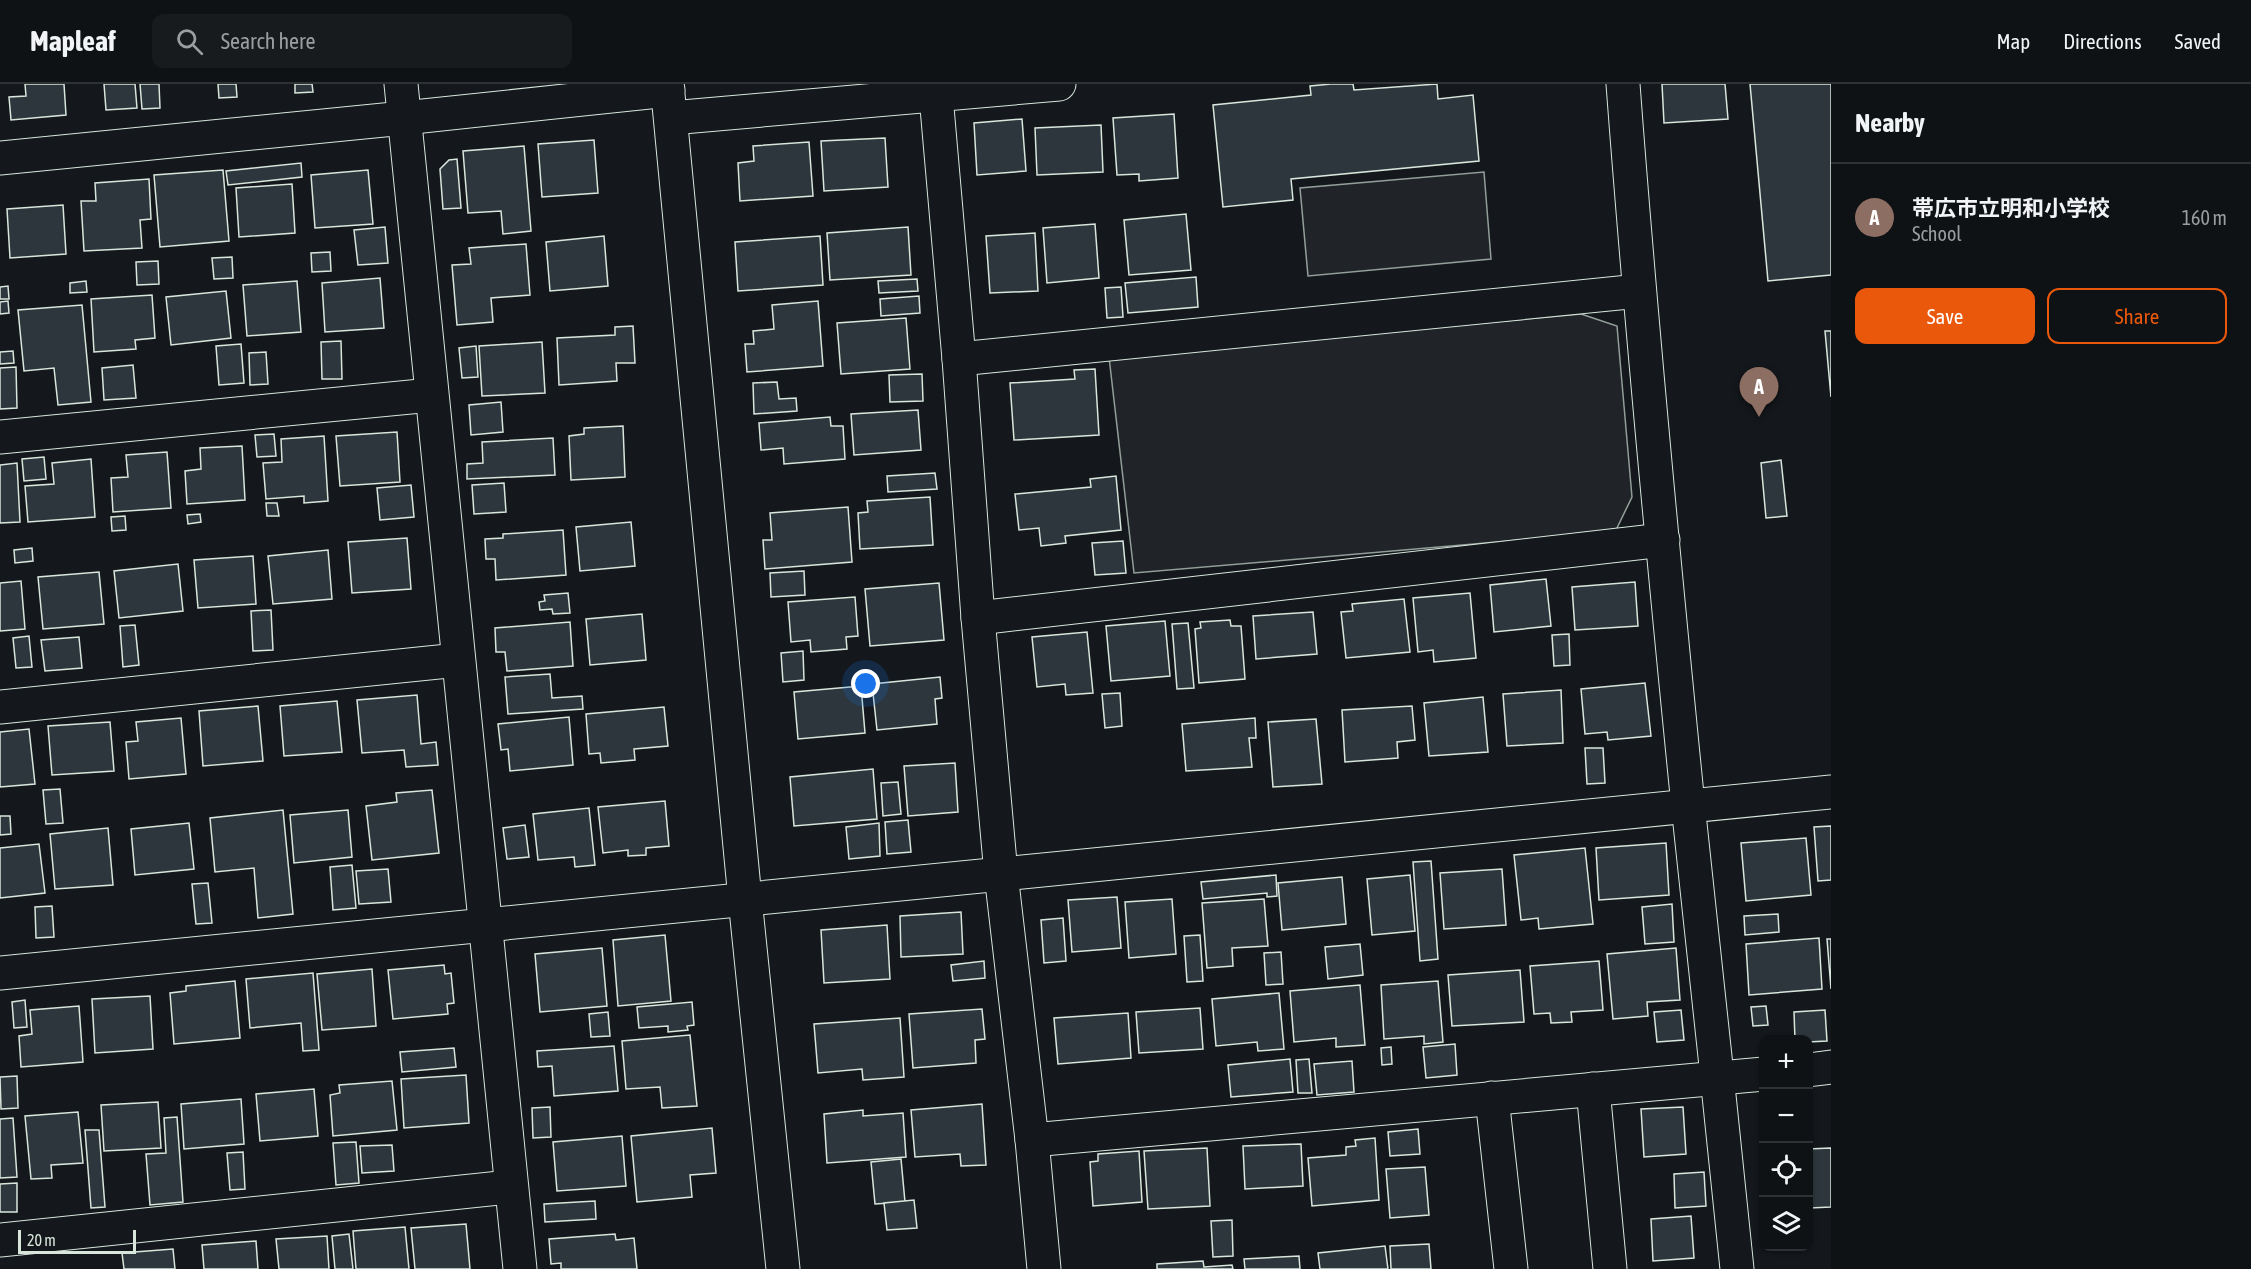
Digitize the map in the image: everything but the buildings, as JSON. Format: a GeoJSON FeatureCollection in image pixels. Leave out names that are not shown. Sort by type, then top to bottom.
{"type":"FeatureCollection","features":[{"type":"Feature","properties":{"kind":"street"},"geometry":{"type":"LineString","coordinates":[[401,84],[520,1269]]}},
{"type":"Feature","properties":{"kind":"street"},"geometry":{"type":"LineString","coordinates":[[0,158],[404,118],[669,98],[936,96],[1059,84]]}},
{"type":"Feature","properties":{"kind":"street"},"geometry":{"type":"LineString","coordinates":[[1623,84],[1639,291],[1737,1269]]}},
{"type":"Feature","properties":{"kind":"street"},"geometry":{"type":"LineString","coordinates":[[936,96],[1001,874],[1032,1140],[1044,1269]]}},
{"type":"Feature","properties":{"kind":"street"},"geometry":{"type":"LineString","coordinates":[[669,98],[745,899],[783,1269]]}},
{"type":"Feature","properties":{"kind":"street"},"geometry":{"type":"LineString","coordinates":[[959,359],[1639,291]]}},
{"type":"Feature","properties":{"kind":"street"},"geometry":{"type":"LineString","coordinates":[[0,436],[431,395]]}},
{"type":"Feature","properties":{"kind":"street"},"geometry":{"type":"LineString","coordinates":[[978,618],[1663,540]]}},
{"type":"Feature","properties":{"kind":"street"},"geometry":{"type":"LineString","coordinates":[[0,707],[458,660]]}},
{"type":"Feature","properties":{"kind":"street"},"geometry":{"type":"LineString","coordinates":[[0,973],[1831,792]]}},
{"type":"Feature","properties":{"kind":"street"},"geometry":{"type":"LineString","coordinates":[[1813,1070],[1831,1068]]}},
{"type":"Feature","properties":{"kind":"street"},"geometry":{"type":"LineString","coordinates":[[1032,1140],[1759,1074]]}},
{"type":"Feature","properties":{"kind":"street"},"geometry":{"type":"LineString","coordinates":[[1593,1089],[1610,1269]]}},
{"type":"Feature","properties":{"kind":"street"},"geometry":{"type":"LineString","coordinates":[[1492,1098],[1510,1269]]}},
{"type":"Feature","properties":{"kind":"street"},"geometry":{"type":"LineString","coordinates":[[0,1240],[510,1187]]}},
{"type":"Feature","properties":{"kind":"shaded area"},"geometry":{"type":"Polygon","coordinates":[[[1484,172],[1491,259],[1308,276],[1300,188],[1484,172]]]}},
{"type":"Feature","properties":{"kind":"shaded area"},"geometry":{"type":"Polygon","coordinates":[[[1581,314],[1617,326],[1632,497],[1615,532],[1134,573],[1109,357],[1581,314]]]}},
{"type":"Feature","properties":{"kind":"place","name":"帯広市立明和小学校"},"geometry":{"type":"Point","coordinates":[1759,417]}}]}
